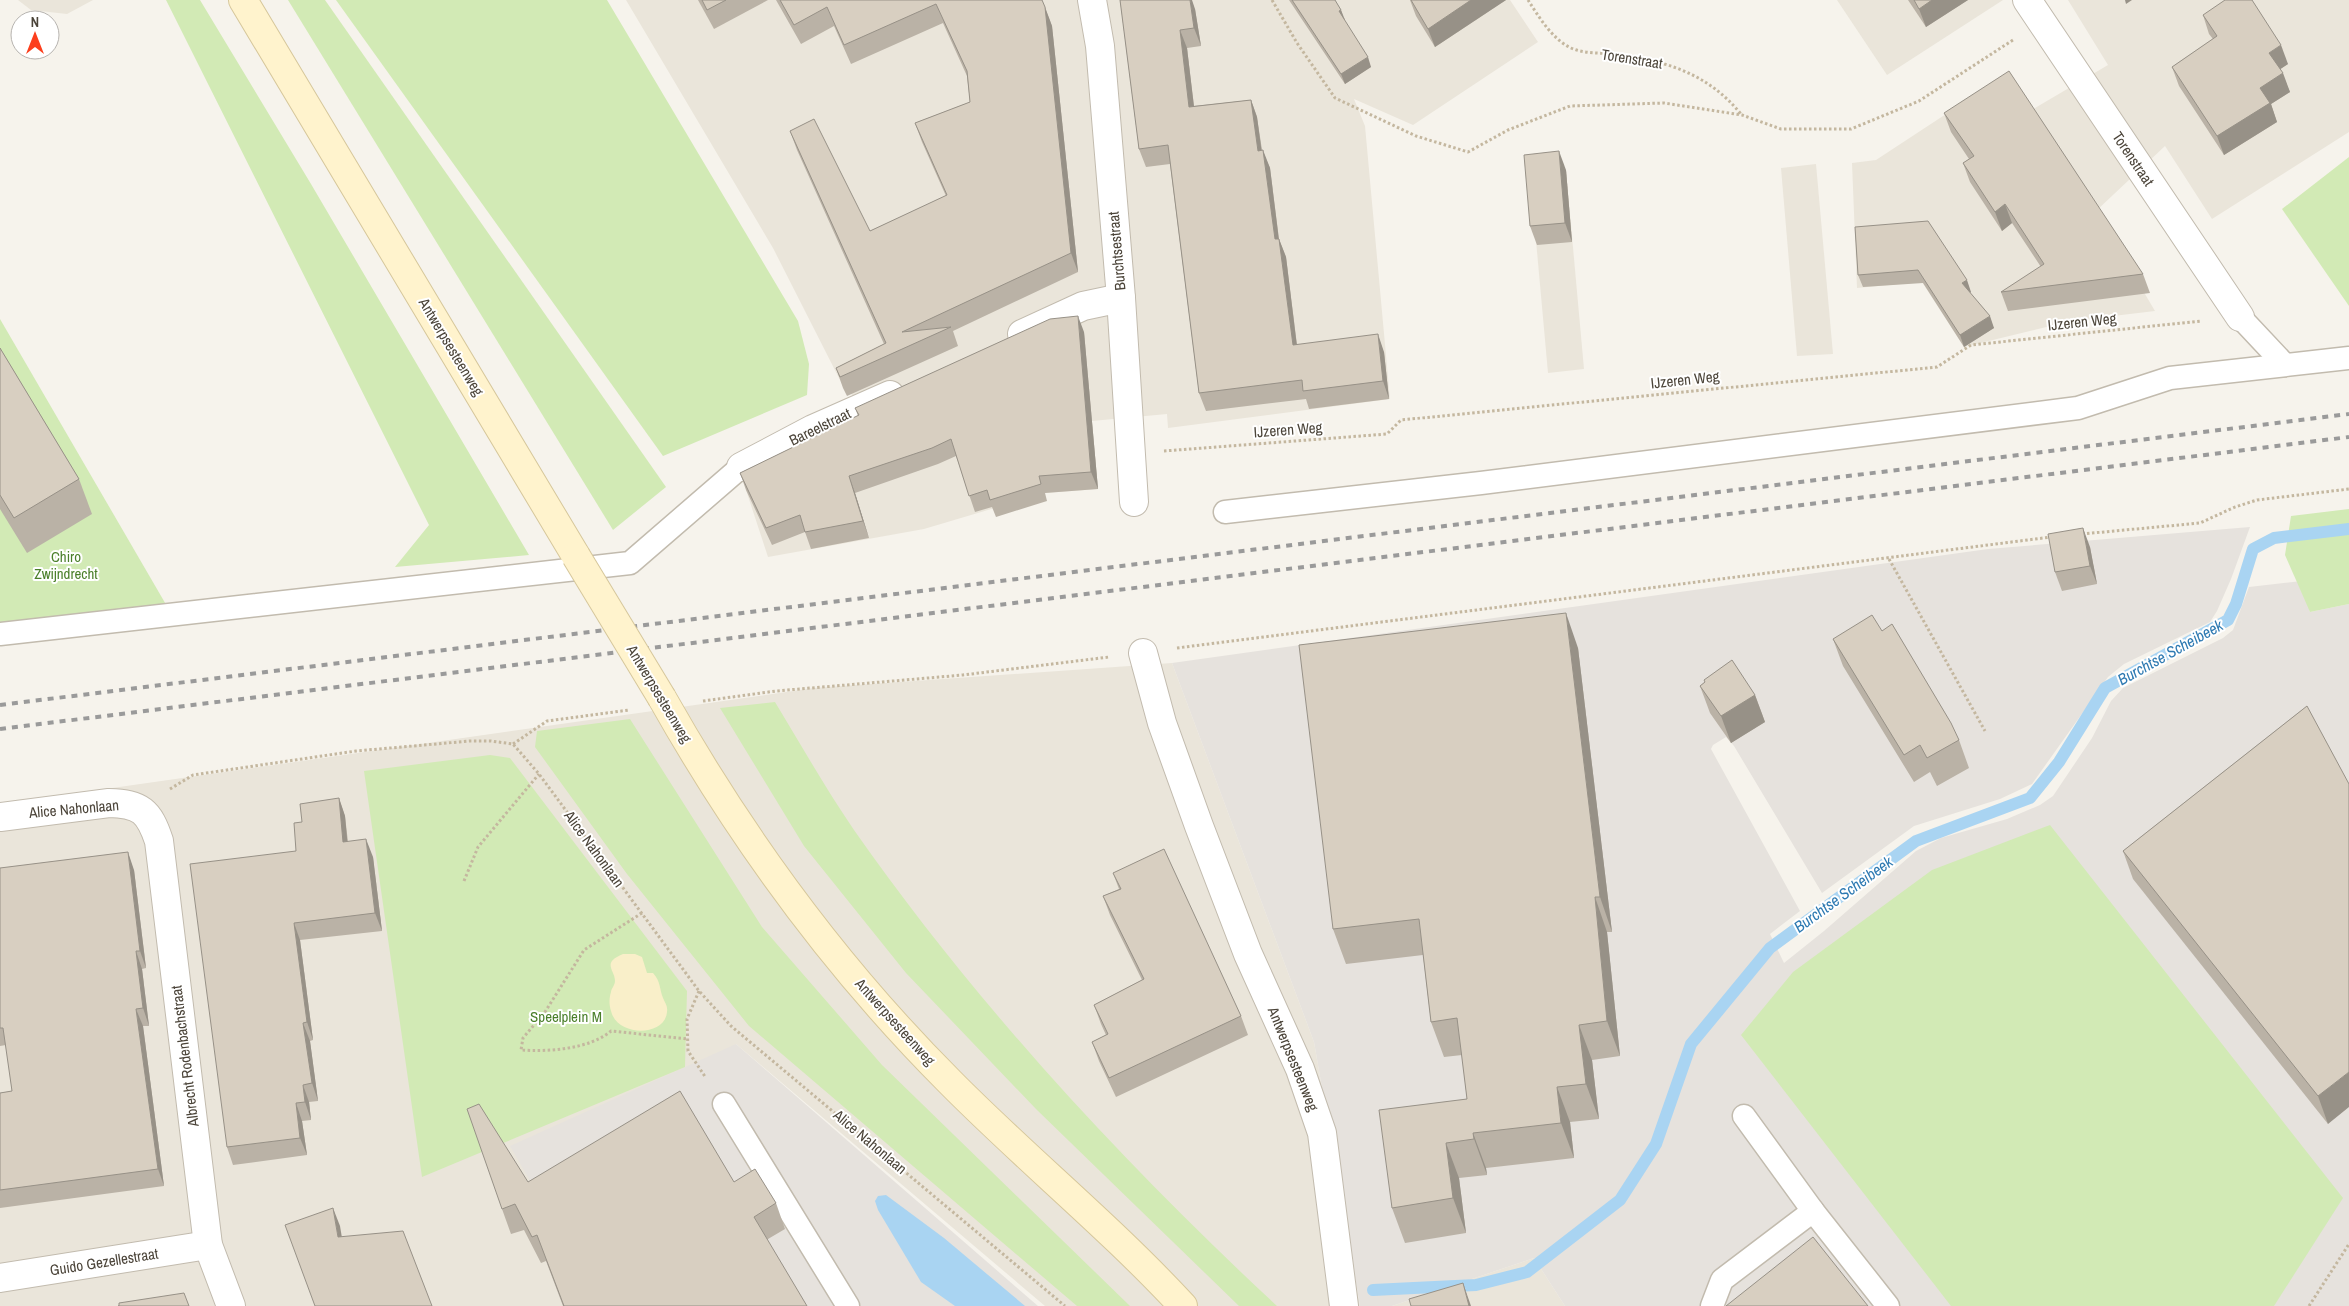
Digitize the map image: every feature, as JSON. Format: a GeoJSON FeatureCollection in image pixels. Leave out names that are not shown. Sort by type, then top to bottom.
{"type":"FeatureCollection","features":[{"type":"Feature","properties":{"kind":"street","name":"Antwerpsesteenweg"},"geometry":{"type":"LineString","coordinates":[[243,0],[664,702],[772,872],[804,917],[878,1005],[948,1081],[1139,1259],[1183,1306]]}},
{"type":"Feature","properties":{"kind":"street","name":"Burchtsestraat"},"geometry":{"type":"LineString","coordinates":[[1092,0],[1100,46],[1121,298],[1134,502]]}},
{"type":"Feature","properties":{"kind":"street","name":"Torenstraat"},"geometry":{"type":"LineString","coordinates":[[2034,11],[2240,316]]}},
{"type":"Feature","properties":{"kind":"street"},"geometry":{"type":"LineString","coordinates":[[1003,343],[1083,306],[1121,298]]}},
{"type":"Feature","properties":{"kind":"street","name":"Bareelstraat"},"geometry":{"type":"LineString","coordinates":[[742,467],[813,429],[915,383]]}},
{"type":"Feature","properties":{"kind":"street","name":"Antwerpsesteenweg"},"geometry":{"type":"LineString","coordinates":[[1143,653],[1162,723],[1198,826],[1248,954],[1300,1069],[1322,1133],[1344,1306]]}},
{"type":"Feature","properties":{"kind":"street","name":"Alice Nahonlaan"},"geometry":{"type":"LineString","coordinates":[[0,817],[109,803],[139,808]]}},
{"type":"Feature","properties":{"kind":"street","name":"Albrecht Rodenbachstraat"},"geometry":{"type":"LineString","coordinates":[[139,808],[152,821],[159,840],[208,1245],[231,1306]]}},
{"type":"Feature","properties":{"kind":"street","name":"Guido Gezellestraat"},"geometry":{"type":"LineString","coordinates":[[0,1278],[208,1245]]}},
{"type":"Feature","properties":{"kind":"lane"},"geometry":{"type":"LineString","coordinates":[[2240,316],[2285,365]]}},
{"type":"Feature","properties":{"kind":"lane"},"geometry":{"type":"LineString","coordinates":[[1225,512],[1481,483],[2078,408],[2170,378],[2349,358]]}},
{"type":"Feature","properties":{"kind":"lane"},"geometry":{"type":"LineString","coordinates":[[0,634],[630,563],[742,467]]}},
{"type":"Feature","properties":{"kind":"lane"},"geometry":{"type":"LineString","coordinates":[[724,1104],[848,1306]]}},
{"type":"Feature","properties":{"kind":"lane"},"geometry":{"type":"LineString","coordinates":[[1744,1116],[1813,1211],[1888,1306]]}},
{"type":"Feature","properties":{"kind":"lane"},"geometry":{"type":"LineString","coordinates":[[1712,1306],[1722,1280],[1813,1211]]}},
{"type":"Feature","properties":{"kind":"path"},"geometry":{"type":"LineString","coordinates":[[1272,0],[1297,43],[1335,98],[1416,136],[1468,152],[1508,130],[1570,106],[1664,103],[1742,115],[1781,129],[1851,129],[1919,101],[2034,11]]}},
{"type":"Feature","properties":{"kind":"path","name":"Torenstraat"},"geometry":{"type":"LineString","coordinates":[[1528,0],[1553,35],[1570,47],[1582,52],[1620,54],[1668,64],[1701,79],[1726,96],[1742,115]]}},
{"type":"Feature","properties":{"kind":"path","name":"IJzeren Weg"},"geometry":{"type":"LineString","coordinates":[[1131,454],[1387,434],[1401,420],[1937,367],[1970,345],[2240,316]]}},
{"type":"Feature","properties":{"kind":"path"},"geometry":{"type":"LineString","coordinates":[[2079,534],[2200,523],[2235,507],[2257,500],[2349,489]]}},
{"type":"Feature","properties":{"kind":"path"},"geometry":{"type":"LineString","coordinates":[[512,744],[547,721],[664,702],[963,675],[2060,536]]}},
{"type":"Feature","properties":{"kind":"path"},"geometry":{"type":"LineString","coordinates":[[1889,559],[1985,731]]}},
{"type":"Feature","properties":{"kind":"path","name":"Alice Nahonlaan"},"geometry":{"type":"LineString","coordinates":[[139,808],[192,775],[375,749],[470,741],[512,744],[539,774],[699,991],[731,1026],[1065,1306]]}},
{"type":"Feature","properties":{"kind":"path"},"geometry":{"type":"LineString","coordinates":[[464,881],[478,847],[539,774]]}},
{"type":"Feature","properties":{"kind":"path"},"geometry":{"type":"LineString","coordinates":[[642,913],[584,950],[545,1012],[523,1038],[521,1050],[538,1052],[571,1048],[604,1036],[610,1031],[688,1039]]}},
{"type":"Feature","properties":{"kind":"path"},"geometry":{"type":"LineString","coordinates":[[699,991],[687,1019],[688,1051],[724,1104]]}},
{"type":"Feature","properties":{"kind":"path"},"geometry":{"type":"LineString","coordinates":[[2309,1306],[2349,1244]]}},
{"type":"Feature","properties":{"kind":"shaded area"},"geometry":{"type":"Polygon","coordinates":[[[18,0],[93,0],[67,14],[60,13],[60,10],[31,10],[18,0]]]}},
{"type":"Feature","properties":{"kind":"shaded area"},"geometry":{"type":"Polygon","coordinates":[[[626,0],[1510,0],[1538,42],[1413,125],[1354,99],[1365,126],[1390,399],[1168,428],[1167,414],[1092,421],[1098,489],[1045,493],[924,529],[768,557],[746,490],[880,425],[842,384],[773,248],[626,0]]]}},
{"type":"Feature","properties":{"kind":"shaded area"},"geometry":{"type":"Polygon","coordinates":[[[1837,0],[2003,0],[1887,75],[1837,0]]]}},
{"type":"Feature","properties":{"kind":"shaded area"},"geometry":{"type":"Polygon","coordinates":[[[2068,0],[2349,0],[2349,132],[2212,219],[2165,146],[2096,211],[2155,311],[2071,321],[1964,347],[1922,282],[1857,288],[1852,163],[1876,160],[2007,74],[2030,111],[2108,65],[2068,0]]]}},
{"type":"Feature","properties":{"kind":"shaded area"},"geometry":{"type":"Polygon","coordinates":[[[1816,164],[1833,354],[1797,356],[1781,168],[1816,164]]]}},
{"type":"Feature","properties":{"kind":"shaded area"},"geometry":{"type":"Polygon","coordinates":[[[1566,170],[1584,369],[1548,373],[1530,174],[1566,170]]]}},
{"type":"Feature","properties":{"kind":"shaded area"},"geometry":{"type":"Polygon","coordinates":[[[2250,527],[2231,579],[2210,622],[2124,664],[2108,677],[2032,784],[2000,799],[1914,826],[1822,893],[1734,746],[1726,737],[1713,745],[1711,749],[1800,911],[1770,934],[1784,963],[1916,851],[1941,838],[2007,819],[2040,805],[2053,796],[2092,738],[2111,701],[2123,688],[2223,638],[2233,630],[2249,587],[2302,581],[2310,612],[2349,604],[2349,1306],[1565,1306],[1534,1258],[1392,1306],[1360,1306],[1314,1042],[1172,663],[1988,549],[2250,527]]]}},
{"type":"Feature","properties":{"kind":"shaded area"},"geometry":{"type":"Polygon","coordinates":[[[1172,663],[1314,1042],[1360,1306],[1045,1306],[736,1044],[602,1306],[0,1306],[0,804],[814,688],[1172,663]]]}},
{"type":"Feature","properties":{"kind":"shaded area"},"geometry":{"type":"Polygon","coordinates":[[[736,1044],[1038,1306],[602,1306],[510,1146],[736,1044]]]}},
{"type":"Feature","properties":{"kind":"shaded area"},"geometry":{"type":"Polygon","coordinates":[[[1534,1258],[1565,1306],[1392,1306],[1534,1258]]]}},
{"type":"Feature","properties":{"kind":"green space"},"geometry":{"type":"Polygon","coordinates":[[[166,0],[200,0],[311,184],[529,555],[395,567],[429,525],[166,0]]]}},
{"type":"Feature","properties":{"kind":"green space"},"geometry":{"type":"Polygon","coordinates":[[[288,0],[325,0],[666,487],[613,530],[288,0]]]}},
{"type":"Feature","properties":{"kind":"green space"},"geometry":{"type":"Polygon","coordinates":[[[336,0],[607,0],[798,321],[809,364],[807,395],[663,456],[336,0]]]}},
{"type":"Feature","properties":{"kind":"green space"},"geometry":{"type":"Polygon","coordinates":[[[2349,157],[2349,306],[2282,209],[2349,157]]]}},
{"type":"Feature","properties":{"kind":"green space","name":"Chiro Zwijndrecht"},"geometry":{"type":"Polygon","coordinates":[[[0,319],[175,620],[0,642],[0,319]]]}},
{"type":"Feature","properties":{"kind":"green space"},"geometry":{"type":"Polygon","coordinates":[[[2349,509],[2349,604],[2310,612],[2285,555],[2291,516],[2349,509]]]}},
{"type":"Feature","properties":{"kind":"green space"},"geometry":{"type":"Polygon","coordinates":[[[775,702],[854,830],[950,958],[1053,1079],[1107,1138],[1219,1251],[1277,1306],[1239,1306],[1036,1109],[906,973],[804,846],[720,708],[775,702]]]}},
{"type":"Feature","properties":{"kind":"green space"},"geometry":{"type":"Polygon","coordinates":[[[630,719],[762,927],[882,1065],[1130,1306],[1077,1306],[749,1026],[627,874],[535,747],[537,731],[630,719]]]}},
{"type":"Feature","properties":{"kind":"green space","name":"Speelplein M"},"geometry":{"type":"Polygon","coordinates":[[[490,755],[510,758],[687,991],[685,1067],[422,1177],[364,771],[490,755]]]}},
{"type":"Feature","properties":{"kind":"green space"},"geometry":{"type":"Polygon","coordinates":[[[2050,825],[2343,1198],[2274,1306],[1951,1306],[1741,1035],[1793,972],[1932,870],[2050,825]]]}},
{"type":"Feature","properties":{"kind":"sand"},"geometry":{"type":"Polygon","coordinates":[[[623,954],[635,954],[642,957],[647,973],[653,973],[657,979],[667,1006],[664,1020],[650,1030],[640,1031],[622,1026],[615,1020],[611,1011],[610,994],[615,981],[611,964],[612,960],[623,954]]]}},
{"type":"Feature","properties":{"kind":"water"},"geometry":{"type":"Polygon","coordinates":[[[886,1195],[944,1238],[1025,1306],[955,1306],[921,1282],[878,1210],[875,1201],[878,1196],[886,1195]]]}},
{"type":"Feature","properties":{"kind":"building"},"geometry":{"type":"Polygon","coordinates":[[[702,0],[726,0],[707,10],[702,0]]]}},
{"type":"Feature","properties":{"kind":"building"},"geometry":{"type":"Polygon","coordinates":[[[780,0],[1042,0],[1045,7],[1071,253],[902,332],[951,327],[840,377],[836,368],[886,343],[790,131],[814,119],[870,231],[947,195],[915,123],[970,102],[967,71],[936,4],[844,45],[827,7],[794,25],[780,0]]]}},
{"type":"Feature","properties":{"kind":"building"},"geometry":{"type":"Polygon","coordinates":[[[1120,0],[1190,0],[1194,28],[1180,30],[1189,107],[1251,100],[1258,151],[1263,150],[1275,239],[1279,239],[1293,345],[1378,334],[1383,381],[1303,391],[1302,380],[1199,393],[1168,145],[1139,149],[1120,0]]]}},
{"type":"Feature","properties":{"kind":"building"},"geometry":{"type":"Polygon","coordinates":[[[1292,0],[1335,0],[1341,10],[1339,11],[1368,57],[1341,74],[1292,0]]]}},
{"type":"Feature","properties":{"kind":"building"},"geometry":{"type":"Polygon","coordinates":[[[1411,0],[1471,0],[1428,29],[1411,0]]]}},
{"type":"Feature","properties":{"kind":"building"},"geometry":{"type":"Polygon","coordinates":[[[1914,0],[1932,0],[1919,9],[1914,0]]]}},
{"type":"Feature","properties":{"kind":"building"},"geometry":{"type":"Polygon","coordinates":[[[2225,0],[2252,0],[2281,45],[2269,53],[2283,73],[2260,88],[2270,103],[2217,136],[2172,67],[2217,36],[2203,15],[2225,0]]]}},
{"type":"Feature","properties":{"kind":"building"},"geometry":{"type":"Polygon","coordinates":[[[2009,71],[2143,274],[2001,292],[2044,264],[2005,204],[1995,212],[1963,163],[1974,156],[1944,113],[2009,71]]]}},
{"type":"Feature","properties":{"kind":"building"},"geometry":{"type":"Polygon","coordinates":[[[1559,151],[1565,223],[1530,226],[1524,155],[1559,151]]]}},
{"type":"Feature","properties":{"kind":"building"},"geometry":{"type":"Polygon","coordinates":[[[1928,221],[1967,280],[1962,283],[1990,316],[1960,335],[1918,270],[1858,275],[1855,227],[1928,221]]]}},
{"type":"Feature","properties":{"kind":"building"},"geometry":{"type":"Polygon","coordinates":[[[1078,316],[1091,472],[1039,476],[1041,484],[990,500],[987,490],[969,496],[951,439],[932,448],[849,476],[863,521],[805,532],[800,515],[766,528],[740,473],[859,415],[855,408],[1050,319],[1078,316]]]}},
{"type":"Feature","properties":{"kind":"building"},"geometry":{"type":"Polygon","coordinates":[[[0,348],[79,479],[14,518],[0,495],[0,348]]]}},
{"type":"Feature","properties":{"kind":"building"},"geometry":{"type":"Polygon","coordinates":[[[2083,528],[2090,566],[2055,572],[2048,534],[2083,528]]]}},
{"type":"Feature","properties":{"kind":"building"},"geometry":{"type":"Polygon","coordinates":[[[1566,613],[1600,897],[1595,897],[1607,1021],[1579,1025],[1586,1084],[1557,1087],[1561,1123],[1473,1133],[1474,1139],[1446,1143],[1453,1198],[1392,1208],[1379,1110],[1467,1099],[1457,1018],[1431,1022],[1419,919],[1333,929],[1299,645],[1566,613]]]}},
{"type":"Feature","properties":{"kind":"building"},"geometry":{"type":"Polygon","coordinates":[[[1872,615],[1882,631],[1892,624],[1951,723],[1959,740],[1927,758],[1920,745],[1904,755],[1833,639],[1872,615]]]}},
{"type":"Feature","properties":{"kind":"building"},"geometry":{"type":"Polygon","coordinates":[[[1732,660],[1755,695],[1721,716],[1700,686],[1705,682],[1704,680],[1732,660]]]}},
{"type":"Feature","properties":{"kind":"building"},"geometry":{"type":"Polygon","coordinates":[[[2307,706],[2349,784],[2349,1072],[2318,1096],[2123,851],[2307,706]]]}},
{"type":"Feature","properties":{"kind":"building"},"geometry":{"type":"Polygon","coordinates":[[[339,798],[343,842],[366,839],[375,913],[294,923],[307,1022],[303,1023],[312,1083],[303,1085],[305,1102],[296,1103],[300,1138],[227,1147],[190,864],[296,851],[294,823],[302,822],[300,804],[339,798]]]}},
{"type":"Feature","properties":{"kind":"building"},"geometry":{"type":"Polygon","coordinates":[[[1164,849],[1241,1016],[1109,1078],[1092,1042],[1108,1034],[1094,1005],[1144,979],[1103,896],[1121,889],[1113,873],[1164,849]]]}},
{"type":"Feature","properties":{"kind":"building"},"geometry":{"type":"Polygon","coordinates":[[[128,852],[140,951],[136,951],[143,1008],[136,1009],[158,1169],[0,1190],[0,1093],[12,1091],[3,1028],[0,1028],[0,868],[128,852]]]}},
{"type":"Feature","properties":{"kind":"building"},"geometry":{"type":"Polygon","coordinates":[[[680,1091],[734,1182],[755,1169],[776,1203],[754,1217],[807,1306],[564,1306],[537,1235],[532,1237],[515,1204],[502,1209],[467,1109],[479,1104],[528,1182],[680,1091]]]}},
{"type":"Feature","properties":{"kind":"building"},"geometry":{"type":"Polygon","coordinates":[[[333,1208],[338,1237],[403,1231],[432,1306],[315,1306],[285,1225],[333,1208]]]}},
{"type":"Feature","properties":{"kind":"building"},"geometry":{"type":"Polygon","coordinates":[[[1813,1237],[1868,1306],[1726,1306],[1813,1237]]]}},
{"type":"Feature","properties":{"kind":"building"},"geometry":{"type":"Polygon","coordinates":[[[1463,1283],[1469,1306],[1411,1306],[1409,1299],[1463,1283]]]}},
{"type":"Feature","properties":{"kind":"building"},"geometry":{"type":"Polygon","coordinates":[[[184,1293],[189,1306],[119,1306],[119,1303],[184,1293]]]}},
{"type":"Feature","properties":{"kind":"waterway","name":"Burchtse Scheibeek"},"geometry":{"type":"LineString","coordinates":[[1373,1290],[1476,1285],[1527,1272],[1620,1200],[1656,1144],[1691,1044],[1770,948],[1916,841],[2030,798],[2059,762],[2105,688],[2228,620],[2236,604],[2253,549],[2274,538],[2349,529]]}},
{"type":"Feature","properties":{"kind":"railway"},"geometry":{"type":"LineString","coordinates":[[0,705],[2349,414]]}},
{"type":"Feature","properties":{"kind":"railway"},"geometry":{"type":"LineString","coordinates":[[0,729],[2349,437]]}}]}
